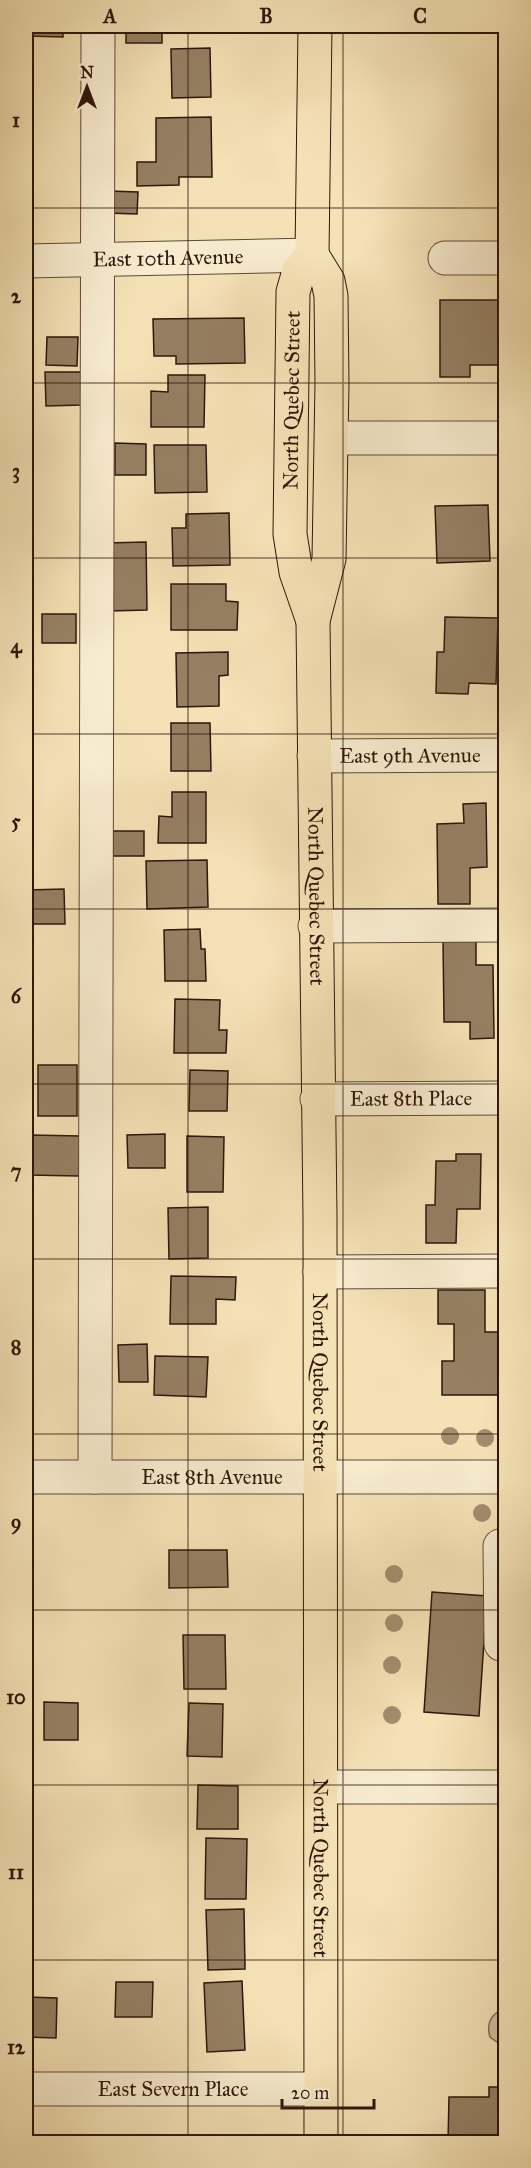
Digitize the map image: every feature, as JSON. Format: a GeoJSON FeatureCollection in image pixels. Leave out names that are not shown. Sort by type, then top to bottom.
{"type":"FeatureCollection","features":[{"type":"Feature","properties":{"kind":"main road"},"geometry":{"type":"LineString","coordinates":[[312,255],[315,26]]}},
{"type":"Feature","properties":{"kind":"main road","name":"North Quebec Street"},"geometry":{"type":"LineString","coordinates":[[314,621],[296,572],[290,534],[293,292],[299,271],[312,255],[325,274],[332,296],[329,559],[314,621],[315,926],[320,1272],[321,2142]]}},
{"type":"Feature","properties":{"kind":"street"},"geometry":{"type":"LineString","coordinates":[[95,1477],[98,26]]}},
{"type":"Feature","properties":{"kind":"street","name":"East 10th Avenue"},"geometry":{"type":"LineString","coordinates":[[26,261],[312,255]]}},
{"type":"Feature","properties":{"kind":"street"},"geometry":{"type":"LineString","coordinates":[[446,258],[506,258]]}},
{"type":"Feature","properties":{"kind":"street"},"geometry":{"type":"LineString","coordinates":[[332,438],[506,438]]}},
{"type":"Feature","properties":{"kind":"street","name":"East 9th Avenue"},"geometry":{"type":"LineString","coordinates":[[314,756],[506,756]]}},
{"type":"Feature","properties":{"kind":"street"},"geometry":{"type":"LineString","coordinates":[[315,926],[506,926]]}},
{"type":"Feature","properties":{"kind":"street","name":"East 8th Place"},"geometry":{"type":"LineString","coordinates":[[317,1099],[506,1098]]}},
{"type":"Feature","properties":{"kind":"street"},"geometry":{"type":"LineString","coordinates":[[320,1272],[506,1271]]}},
{"type":"Feature","properties":{"kind":"street","name":"East 8th Avenue"},"geometry":{"type":"LineString","coordinates":[[26,1477],[320,1475],[506,1477]]}},
{"type":"Feature","properties":{"kind":"street"},"geometry":{"type":"LineString","coordinates":[[500,1546],[501,1644],[506,1644]]}},
{"type":"Feature","properties":{"kind":"street"},"geometry":{"type":"LineString","coordinates":[[321,1787],[506,1787]]}},
{"type":"Feature","properties":{"kind":"street","name":"East Severn Place"},"geometry":{"type":"LineString","coordinates":[[26,2089],[321,2089]]}},
{"type":"Feature","properties":{"kind":"shaded area"},"geometry":{"type":"Polygon","coordinates":[[[505,2009],[506,2047],[504,2047],[490,2037],[489,2023],[496,2013],[505,2009]]]}},
{"type":"Feature","properties":{"kind":"building"},"geometry":{"type":"Polygon","coordinates":[[[26,26],[63,26],[63,37],[26,36],[26,26]]]}},
{"type":"Feature","properties":{"kind":"building"},"geometry":{"type":"Polygon","coordinates":[[[126,26],[162,26],[162,43],[126,43],[126,26]]]}},
{"type":"Feature","properties":{"kind":"building"},"geometry":{"type":"Polygon","coordinates":[[[178,26],[213,26],[213,31],[178,31],[178,26]]]}},
{"type":"Feature","properties":{"kind":"building"},"geometry":{"type":"Polygon","coordinates":[[[210,48],[211,97],[172,98],[171,49],[210,48]]]}},
{"type":"Feature","properties":{"kind":"building"},"geometry":{"type":"Polygon","coordinates":[[[211,117],[212,177],[179,177],[179,185],[137,186],[137,162],[156,162],[156,118],[211,117]]]}},
{"type":"Feature","properties":{"kind":"building"},"geometry":{"type":"Polygon","coordinates":[[[108,191],[138,192],[137,214],[107,213],[108,191]]]}},
{"type":"Feature","properties":{"kind":"building"},"geometry":{"type":"Polygon","coordinates":[[[440,300],[499,300],[498,365],[470,365],[470,377],[440,377],[440,300]]]}},
{"type":"Feature","properties":{"kind":"building"},"geometry":{"type":"Polygon","coordinates":[[[26,309],[31,309],[31,342],[26,342],[26,309]]]}},
{"type":"Feature","properties":{"kind":"building"},"geometry":{"type":"Polygon","coordinates":[[[244,318],[245,363],[176,364],[176,356],[154,356],[153,319],[244,318]]]}},
{"type":"Feature","properties":{"kind":"building"},"geometry":{"type":"Polygon","coordinates":[[[47,337],[78,337],[77,366],[46,365],[47,337]]]}},
{"type":"Feature","properties":{"kind":"building"},"geometry":{"type":"Polygon","coordinates":[[[45,372],[81,372],[82,405],[46,406],[45,372]]]}},
{"type":"Feature","properties":{"kind":"building"},"geometry":{"type":"Polygon","coordinates":[[[168,375],[205,375],[204,427],[151,427],[151,391],[168,392],[168,375]]]}},
{"type":"Feature","properties":{"kind":"building"},"geometry":{"type":"Polygon","coordinates":[[[115,443],[146,444],[146,475],[115,475],[115,443]]]}},
{"type":"Feature","properties":{"kind":"building"},"geometry":{"type":"Polygon","coordinates":[[[154,445],[206,445],[207,492],[155,493],[154,445]]]}},
{"type":"Feature","properties":{"kind":"building"},"geometry":{"type":"Polygon","coordinates":[[[488,505],[490,561],[437,563],[435,506],[488,505]]]}},
{"type":"Feature","properties":{"kind":"building"},"geometry":{"type":"Polygon","coordinates":[[[502,509],[506,509],[506,565],[501,565],[502,509]]]}},
{"type":"Feature","properties":{"kind":"building"},"geometry":{"type":"Polygon","coordinates":[[[229,513],[230,565],[173,566],[172,528],[186,528],[186,514],[229,513]]]}},
{"type":"Feature","properties":{"kind":"building"},"geometry":{"type":"Polygon","coordinates":[[[146,542],[147,610],[108,611],[106,543],[146,542]]]}},
{"type":"Feature","properties":{"kind":"building"},"geometry":{"type":"Polygon","coordinates":[[[171,584],[226,584],[226,601],[238,602],[237,630],[171,630],[171,584]]]}},
{"type":"Feature","properties":{"kind":"building"},"geometry":{"type":"Polygon","coordinates":[[[42,614],[76,614],[76,643],[42,643],[42,614]]]}},
{"type":"Feature","properties":{"kind":"building"},"geometry":{"type":"Polygon","coordinates":[[[445,617],[498,618],[496,684],[469,683],[468,694],[436,693],[437,652],[444,652],[445,617]]]}},
{"type":"Feature","properties":{"kind":"building"},"geometry":{"type":"Polygon","coordinates":[[[228,652],[228,675],[219,676],[219,706],[177,707],[176,653],[228,652]]]}},
{"type":"Feature","properties":{"kind":"building"},"geometry":{"type":"Polygon","coordinates":[[[171,723],[210,723],[211,771],[171,771],[171,723]]]}},
{"type":"Feature","properties":{"kind":"building"},"geometry":{"type":"Polygon","coordinates":[[[172,792],[206,792],[206,843],[158,843],[159,816],[172,817],[172,792]]]}},
{"type":"Feature","properties":{"kind":"building"},"geometry":{"type":"Polygon","coordinates":[[[486,803],[487,867],[470,868],[470,904],[438,904],[437,824],[464,823],[463,804],[486,803]]]}},
{"type":"Feature","properties":{"kind":"building"},"geometry":{"type":"Polygon","coordinates":[[[113,831],[144,831],[144,856],[113,856],[113,831]]]}},
{"type":"Feature","properties":{"kind":"building"},"geometry":{"type":"Polygon","coordinates":[[[207,860],[208,907],[147,909],[146,861],[207,860]]]}},
{"type":"Feature","properties":{"kind":"building"},"geometry":{"type":"Polygon","coordinates":[[[64,889],[65,924],[26,924],[26,890],[64,889]]]}},
{"type":"Feature","properties":{"kind":"building"},"geometry":{"type":"Polygon","coordinates":[[[200,929],[201,949],[205,949],[206,981],[165,981],[164,930],[200,929]]]}},
{"type":"Feature","properties":{"kind":"building"},"geometry":{"type":"Polygon","coordinates":[[[443,939],[476,939],[476,965],[493,965],[494,1038],[470,1039],[470,1022],[444,1022],[443,939]]]}},
{"type":"Feature","properties":{"kind":"building"},"geometry":{"type":"Polygon","coordinates":[[[175,999],[220,1000],[219,1030],[227,1030],[226,1053],[174,1053],[175,999]]]}},
{"type":"Feature","properties":{"kind":"building"},"geometry":{"type":"Polygon","coordinates":[[[38,1065],[77,1065],[77,1116],[38,1116],[38,1065]]]}},
{"type":"Feature","properties":{"kind":"building"},"geometry":{"type":"Polygon","coordinates":[[[190,1070],[228,1071],[227,1111],[189,1111],[190,1070]]]}},
{"type":"Feature","properties":{"kind":"building"},"geometry":{"type":"Polygon","coordinates":[[[165,1134],[165,1168],[128,1168],[127,1135],[165,1134]]]}},
{"type":"Feature","properties":{"kind":"building"},"geometry":{"type":"Polygon","coordinates":[[[30,1135],[80,1136],[79,1176],[28,1175],[30,1135]]]}},
{"type":"Feature","properties":{"kind":"building"},"geometry":{"type":"Polygon","coordinates":[[[187,1136],[224,1137],[223,1192],[187,1192],[187,1136]]]}},
{"type":"Feature","properties":{"kind":"building"},"geometry":{"type":"Polygon","coordinates":[[[456,1154],[481,1154],[480,1209],[457,1209],[456,1243],[426,1243],[426,1205],[435,1205],[436,1161],[456,1161],[456,1154]]]}},
{"type":"Feature","properties":{"kind":"building"},"geometry":{"type":"Polygon","coordinates":[[[506,1157],[506,1217],[501,1217],[499,1158],[506,1157]]]}},
{"type":"Feature","properties":{"kind":"building"},"geometry":{"type":"Polygon","coordinates":[[[208,1207],[208,1258],[169,1259],[168,1208],[208,1207]]]}},
{"type":"Feature","properties":{"kind":"building"},"geometry":{"type":"Polygon","coordinates":[[[171,1276],[236,1277],[235,1300],[216,1299],[216,1324],[170,1324],[171,1276]]]}},
{"type":"Feature","properties":{"kind":"building"},"geometry":{"type":"Polygon","coordinates":[[[438,1290],[485,1290],[485,1332],[503,1332],[504,1395],[442,1395],[442,1361],[454,1361],[454,1324],[438,1324],[438,1290]]]}},
{"type":"Feature","properties":{"kind":"building"},"geometry":{"type":"Polygon","coordinates":[[[147,1344],[148,1382],[119,1382],[118,1345],[147,1344]]]}},
{"type":"Feature","properties":{"kind":"building"},"geometry":{"type":"Polygon","coordinates":[[[155,1356],[208,1357],[206,1397],[154,1395],[155,1356]]]}},
{"type":"Feature","properties":{"kind":"building"},"geometry":{"type":"Polygon","coordinates":[[[169,1550],[227,1550],[228,1587],[169,1588],[169,1550]]]}},
{"type":"Feature","properties":{"kind":"building"},"geometry":{"type":"Polygon","coordinates":[[[432,1592],[487,1596],[479,1716],[424,1712],[432,1592]]]}},
{"type":"Feature","properties":{"kind":"building"},"geometry":{"type":"Polygon","coordinates":[[[183,1635],[225,1635],[226,1689],[184,1689],[183,1635]]]}},
{"type":"Feature","properties":{"kind":"building"},"geometry":{"type":"Polygon","coordinates":[[[44,1702],[78,1703],[78,1740],[44,1740],[44,1702]]]}},
{"type":"Feature","properties":{"kind":"building"},"geometry":{"type":"Polygon","coordinates":[[[189,1703],[223,1704],[222,1757],[187,1756],[189,1703]]]}},
{"type":"Feature","properties":{"kind":"building"},"geometry":{"type":"Polygon","coordinates":[[[198,1785],[238,1786],[238,1829],[197,1829],[198,1785]]]}},
{"type":"Feature","properties":{"kind":"building"},"geometry":{"type":"Polygon","coordinates":[[[206,1838],[247,1839],[246,1899],[205,1899],[206,1838]]]}},
{"type":"Feature","properties":{"kind":"building"},"geometry":{"type":"Polygon","coordinates":[[[244,1909],[245,1969],[208,1970],[206,1910],[244,1909]]]}},
{"type":"Feature","properties":{"kind":"building"},"geometry":{"type":"Polygon","coordinates":[[[242,1981],[245,2050],[207,2052],[204,1983],[242,1981]]]}},
{"type":"Feature","properties":{"kind":"building"},"geometry":{"type":"Polygon","coordinates":[[[116,1982],[153,1982],[152,2017],[115,2017],[116,1982]]]}},
{"type":"Feature","properties":{"kind":"building"},"geometry":{"type":"Polygon","coordinates":[[[26,1997],[57,1998],[56,2038],[26,2037],[26,1997]]]}},
{"type":"Feature","properties":{"kind":"building"},"geometry":{"type":"Polygon","coordinates":[[[489,2087],[506,2087],[506,2142],[448,2142],[449,2097],[489,2097],[489,2087]]]}},
{"type":"Feature","properties":{"kind":"building"},"geometry":{"type":"Polygon","coordinates":[[[70,2138],[70,2142],[37,2142],[37,2139],[70,2138]]]}}]}
